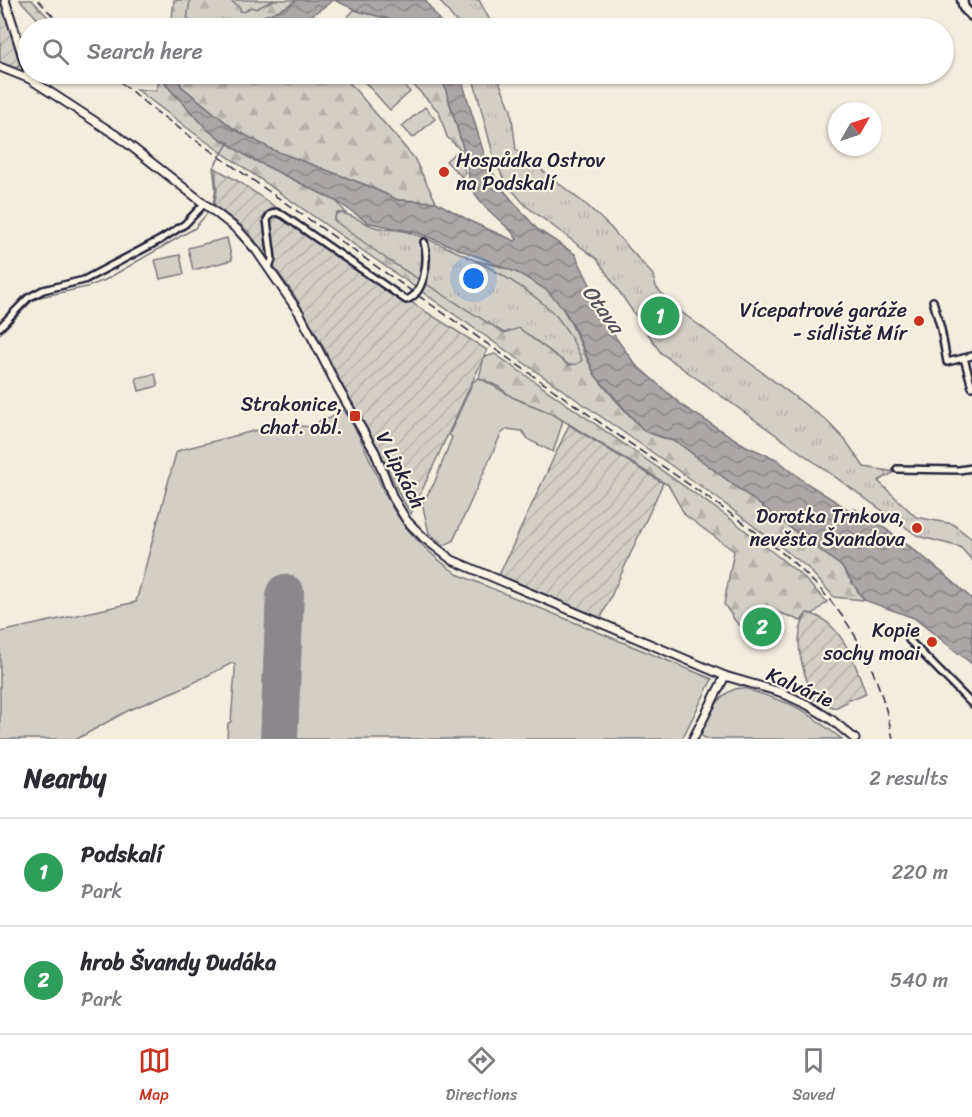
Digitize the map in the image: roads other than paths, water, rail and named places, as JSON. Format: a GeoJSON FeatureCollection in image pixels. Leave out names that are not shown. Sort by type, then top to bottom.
{"type":"FeatureCollection","features":[{"type":"Feature","properties":{"kind":"main road"},"geometry":{"type":"LineString","coordinates":[[962,0],[964,8],[972,16]]}},
{"type":"Feature","properties":{"kind":"street"},"geometry":{"type":"LineString","coordinates":[[5,0],[18,41]]}},
{"type":"Feature","properties":{"kind":"street","name":"V Lipkách"},"geometry":{"type":"LineString","coordinates":[[0,67],[18,74]]}},
{"type":"Feature","properties":{"kind":"street","name":"V Lipkách"},"geometry":{"type":"LineString","coordinates":[[38,84],[119,137],[238,230],[269,268],[300,314],[338,388],[375,452],[393,498],[407,521],[424,538],[452,560],[725,676]]}},
{"type":"Feature","properties":{"kind":"street"},"geometry":{"type":"LineString","coordinates":[[0,327],[22,303],[35,293],[84,280],[160,240],[185,224],[204,204]]}},
{"type":"Feature","properties":{"kind":"street"},"geometry":{"type":"LineString","coordinates":[[269,268],[272,259],[267,220],[270,215],[276,213],[283,215],[400,297],[410,300],[422,284],[427,252],[424,242]]}},
{"type":"Feature","properties":{"kind":"street"},"geometry":{"type":"LineString","coordinates":[[933,301],[947,362],[972,356]]}},
{"type":"Feature","properties":{"kind":"street"},"geometry":{"type":"LineString","coordinates":[[964,358],[972,387]]}},
{"type":"Feature","properties":{"kind":"street"},"geometry":{"type":"LineString","coordinates":[[897,469],[959,470],[972,468]]}},
{"type":"Feature","properties":{"kind":"street"},"geometry":{"type":"LineString","coordinates":[[909,640],[972,704]]}},
{"type":"Feature","properties":{"kind":"street"},"geometry":{"type":"LineString","coordinates":[[693,739],[725,676]]}},
{"type":"Feature","properties":{"kind":"street","name":"Kalvárie"},"geometry":{"type":"LineString","coordinates":[[725,676],[780,692],[808,705],[832,720],[855,739]]}},
{"type":"Feature","properties":{"kind":"water"},"geometry":{"type":"Polygon","coordinates":[[[297,0],[334,0],[308,18],[256,18],[286,7],[297,0]]]}},
{"type":"Feature","properties":{"kind":"water"},"geometry":{"type":"Polygon","coordinates":[[[334,0],[425,0],[438,18],[385,18],[361,12],[334,0]]]}},
{"type":"Feature","properties":{"kind":"water"},"geometry":{"type":"Polygon","coordinates":[[[165,84],[181,84],[234,129],[273,150],[366,185],[398,200],[436,202],[474,223],[515,241],[517,239],[511,231],[485,207],[470,183],[465,154],[444,84],[463,84],[485,157],[500,186],[537,229],[575,254],[616,338],[635,364],[684,407],[746,446],[776,459],[805,482],[849,510],[855,509],[871,519],[916,551],[958,586],[972,599],[972,664],[914,618],[864,600],[841,566],[677,442],[644,431],[595,375],[575,329],[564,310],[548,291],[520,274],[441,242],[414,232],[369,223],[336,201],[248,157],[209,131],[165,84]]]}},
{"type":"Feature","properties":{"kind":"waterway"},"geometry":{"type":"LineString","coordinates":[[187,18],[190,0]]}},
{"type":"Feature","properties":{"kind":"waterway"},"geometry":{"type":"LineString","coordinates":[[211,207],[215,192],[213,168],[229,142]]}},
{"type":"Feature","properties":{"kind":"waterway"},"geometry":{"type":"LineString","coordinates":[[0,334],[32,301],[105,280],[195,228],[209,211]]}},
{"type":"Feature","properties":{"kind":"railway"},"geometry":{"type":"LineString","coordinates":[[38,0],[55,18]]}},
{"type":"Feature","properties":{"kind":"railway"},"geometry":{"type":"LineString","coordinates":[[123,84],[191,137],[765,539],[817,585],[838,610],[856,637],[871,667],[893,739]]}},
{"type":"Feature","properties":{"kind":"place","name":"Hospůdka Ostrov na Podskalí"},"geometry":{"type":"Point","coordinates":[444,172]}},
{"type":"Feature","properties":{"kind":"place","name":"Podskalí"},"geometry":{"type":"Point","coordinates":[660,316]}},
{"type":"Feature","properties":{"kind":"place","name":"Vícepatrové garáže - sídliště Mír"},"geometry":{"type":"Point","coordinates":[919,321]}},
{"type":"Feature","properties":{"kind":"place","name":"Strakonice, chat. obl."},"geometry":{"type":"Point","coordinates":[355,416]}},
{"type":"Feature","properties":{"kind":"place","name":"Dorotka Trnkova, nevěsta Švandova"},"geometry":{"type":"Point","coordinates":[917,528]}},
{"type":"Feature","properties":{"kind":"place","name":"hrob Švandy Dudáka"},"geometry":{"type":"Point","coordinates":[762,627]}},
{"type":"Feature","properties":{"kind":"place","name":"Kopie sochy moai"},"geometry":{"type":"Point","coordinates":[932,642]}},
{"type":"Feature","properties":{"kind":"water label","name":"Otava"},"geometry":{"type":"Point","coordinates":[603,309]}}]}
